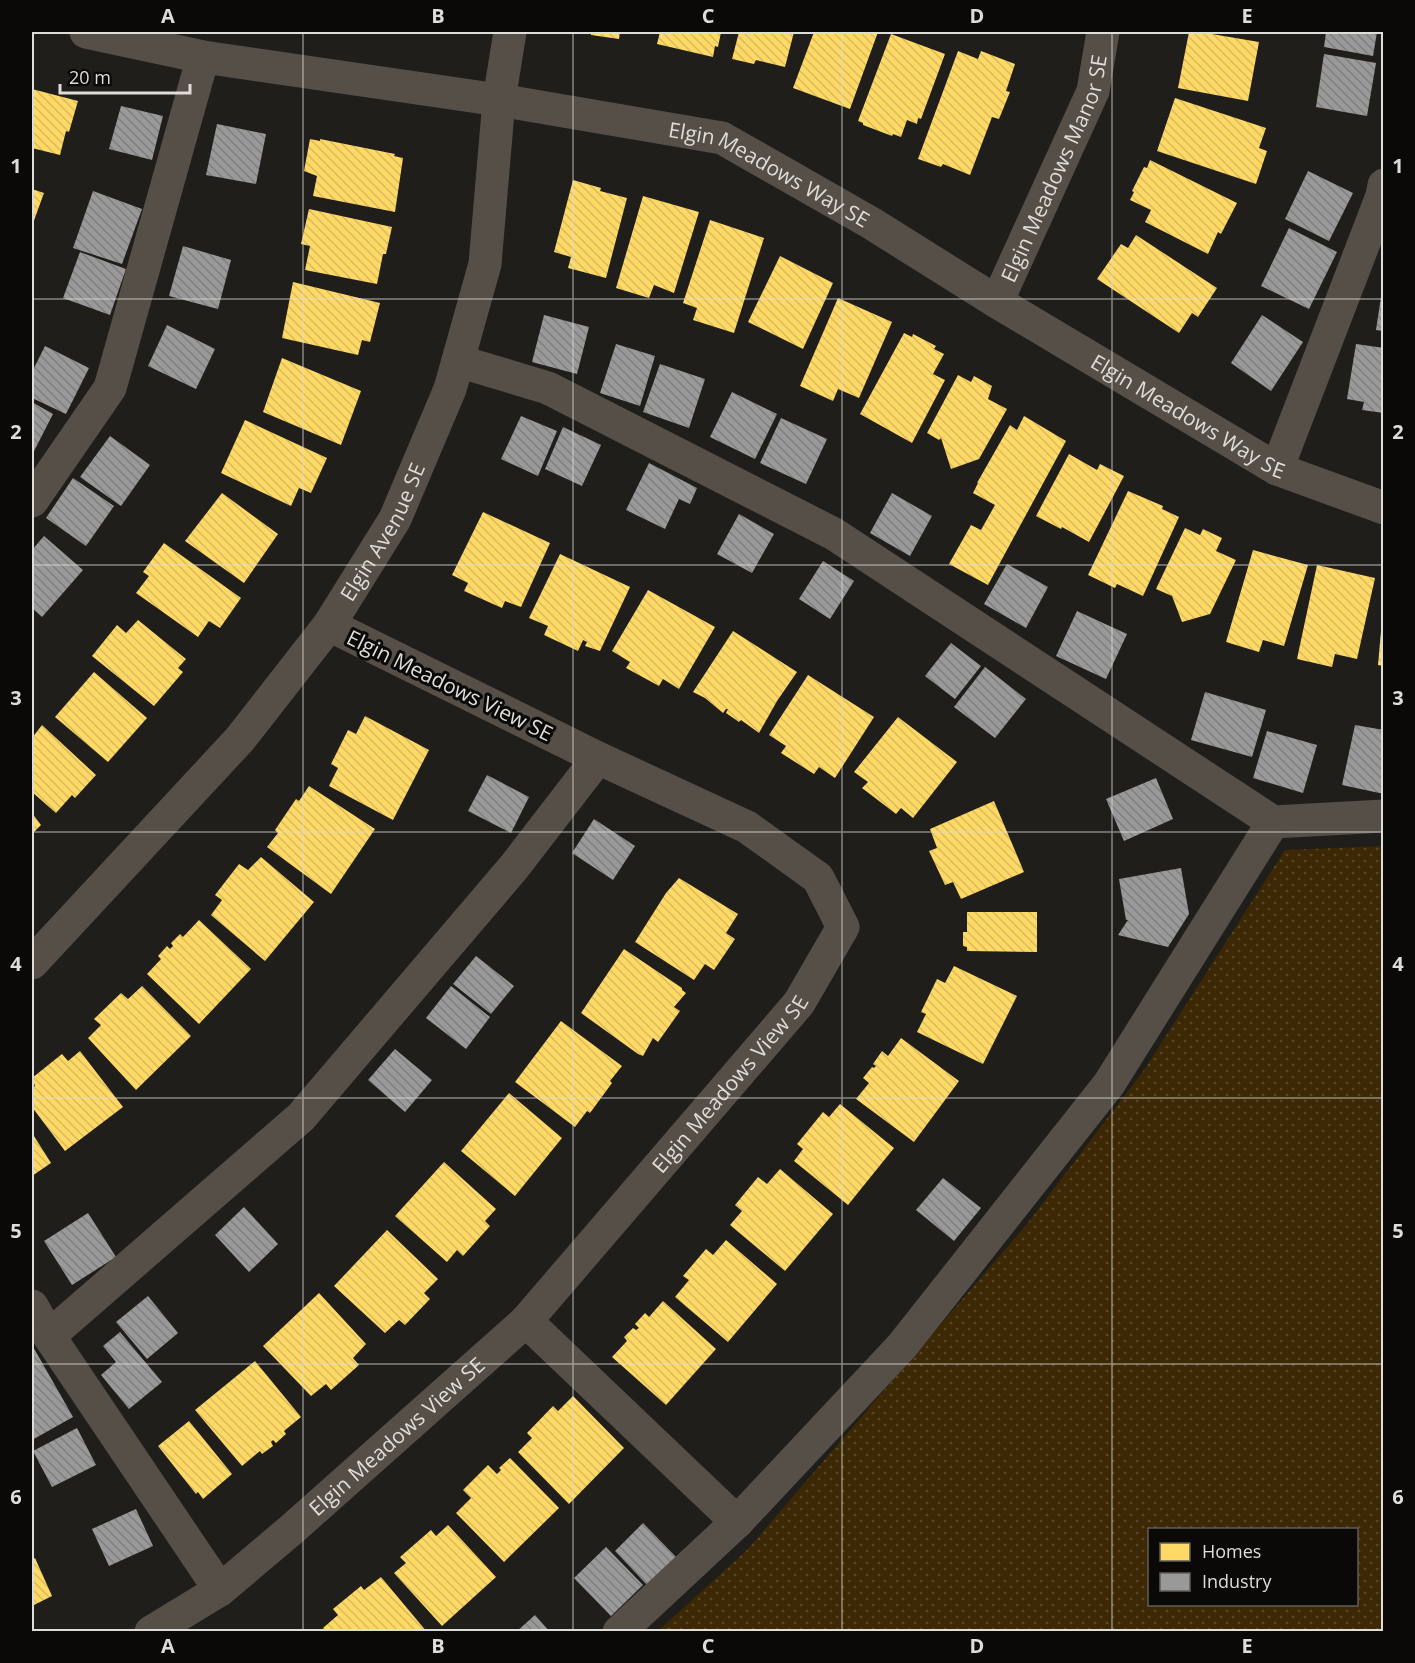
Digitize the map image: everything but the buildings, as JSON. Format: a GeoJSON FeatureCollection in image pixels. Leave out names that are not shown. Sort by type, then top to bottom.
{"type":"FeatureCollection","features":[{"type":"Feature","properties":{"kind":"street","name":"Elgin Meadows Way SE"},"geometry":{"type":"LineString","coordinates":[[86,32],[203,57],[499,100],[722,138],[871,223],[997,302],[1277,469],[1383,508]]}},
{"type":"Feature","properties":{"kind":"street","name":"Elgin Avenue SE"},"geometry":{"type":"LineString","coordinates":[[32,963],[240,739],[329,625],[395,519],[450,389],[485,264],[499,100],[510,32]]}},
{"type":"Feature","properties":{"kind":"street","name":"Elgin Meadows Manor SE"},"geometry":{"type":"LineString","coordinates":[[997,302],[1093,90],[1103,32]]}},
{"type":"Feature","properties":{"kind":"street"},"geometry":{"type":"LineString","coordinates":[[32,501],[110,388],[203,57]]}},
{"type":"Feature","properties":{"kind":"street"},"geometry":{"type":"LineString","coordinates":[[1277,469],[1382,196],[1383,185]]}},
{"type":"Feature","properties":{"kind":"street"},"geometry":{"type":"LineString","coordinates":[[458,361],[548,388],[834,534],[1273,822],[1383,816]]}},
{"type":"Feature","properties":{"kind":"street","name":"Elgin Meadows View SE"},"geometry":{"type":"LineString","coordinates":[[151,1632],[220,1590],[291,1530],[526,1321],[799,1003],[843,927],[818,878],[747,827],[598,758],[329,625]]}},
{"type":"Feature","properties":{"kind":"street"},"geometry":{"type":"LineString","coordinates":[[49,1336],[301,1117],[514,867],[598,758]]}},
{"type":"Feature","properties":{"kind":"street"},"geometry":{"type":"LineString","coordinates":[[619,1632],[737,1522],[902,1346],[1109,1084],[1273,822]]}},
{"type":"Feature","properties":{"kind":"street"},"geometry":{"type":"LineString","coordinates":[[32,1306],[49,1336],[220,1590]]}},
{"type":"Feature","properties":{"kind":"street"},"geometry":{"type":"LineString","coordinates":[[526,1321],[737,1522]]}},
{"type":"Feature","properties":{"kind":"shaded area"},"geometry":{"type":"Polygon","coordinates":[[[1383,846],[1383,1631],[657,1632],[747,1550],[1027,1224],[1144,1070],[1285,850],[1383,846]]]}}]}
